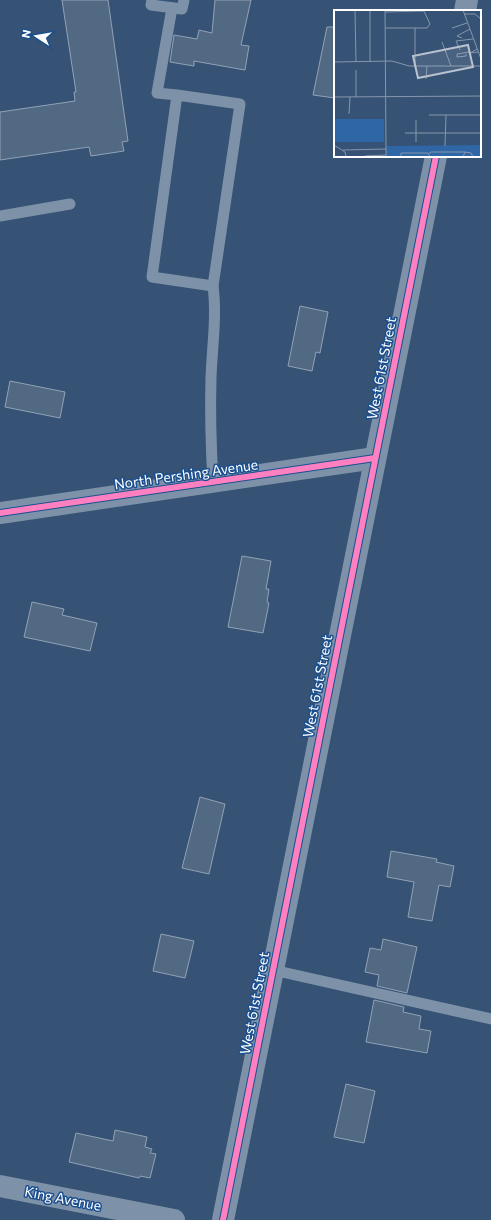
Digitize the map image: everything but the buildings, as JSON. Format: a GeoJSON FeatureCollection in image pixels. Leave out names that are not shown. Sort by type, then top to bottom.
{"type":"FeatureCollection","features":[{"type":"Feature","properties":{"kind":"street"},"geometry":{"type":"LineString","coordinates":[[465,10],[467,0]]}},
{"type":"Feature","properties":{"kind":"street","name":"West 61st Street"},"geometry":{"type":"LineString","coordinates":[[223,1220],[436,157]]}},
{"type":"Feature","properties":{"kind":"street","name":"North Pershing Avenue"},"geometry":{"type":"LineString","coordinates":[[0,513],[375,458]]}},
{"type":"Feature","properties":{"kind":"street","name":"King Avenue"},"geometry":{"type":"LineString","coordinates":[[0,1186],[174,1220]]}},
{"type":"Feature","properties":{"kind":"lane"},"geometry":{"type":"LineString","coordinates":[[152,0],[151,5],[182,9],[184,0]]}},
{"type":"Feature","properties":{"kind":"lane"},"geometry":{"type":"LineString","coordinates":[[172,8],[157,93],[240,104],[213,286],[215,305],[211,378],[211,445],[213,482]]}},
{"type":"Feature","properties":{"kind":"lane"},"geometry":{"type":"LineString","coordinates":[[177,95],[152,277],[213,286]]}},
{"type":"Feature","properties":{"kind":"lane"},"geometry":{"type":"LineString","coordinates":[[0,216],[70,204]]}},
{"type":"Feature","properties":{"kind":"lane"},"geometry":{"type":"LineString","coordinates":[[272,970],[491,1019]]}},
{"type":"Feature","properties":{"kind":"cycle path"},"geometry":{"type":"LineString","coordinates":[[223,1220],[436,157]]}},
{"type":"Feature","properties":{"kind":"cycle path"},"geometry":{"type":"LineString","coordinates":[[0,513],[375,458]]}}]}
